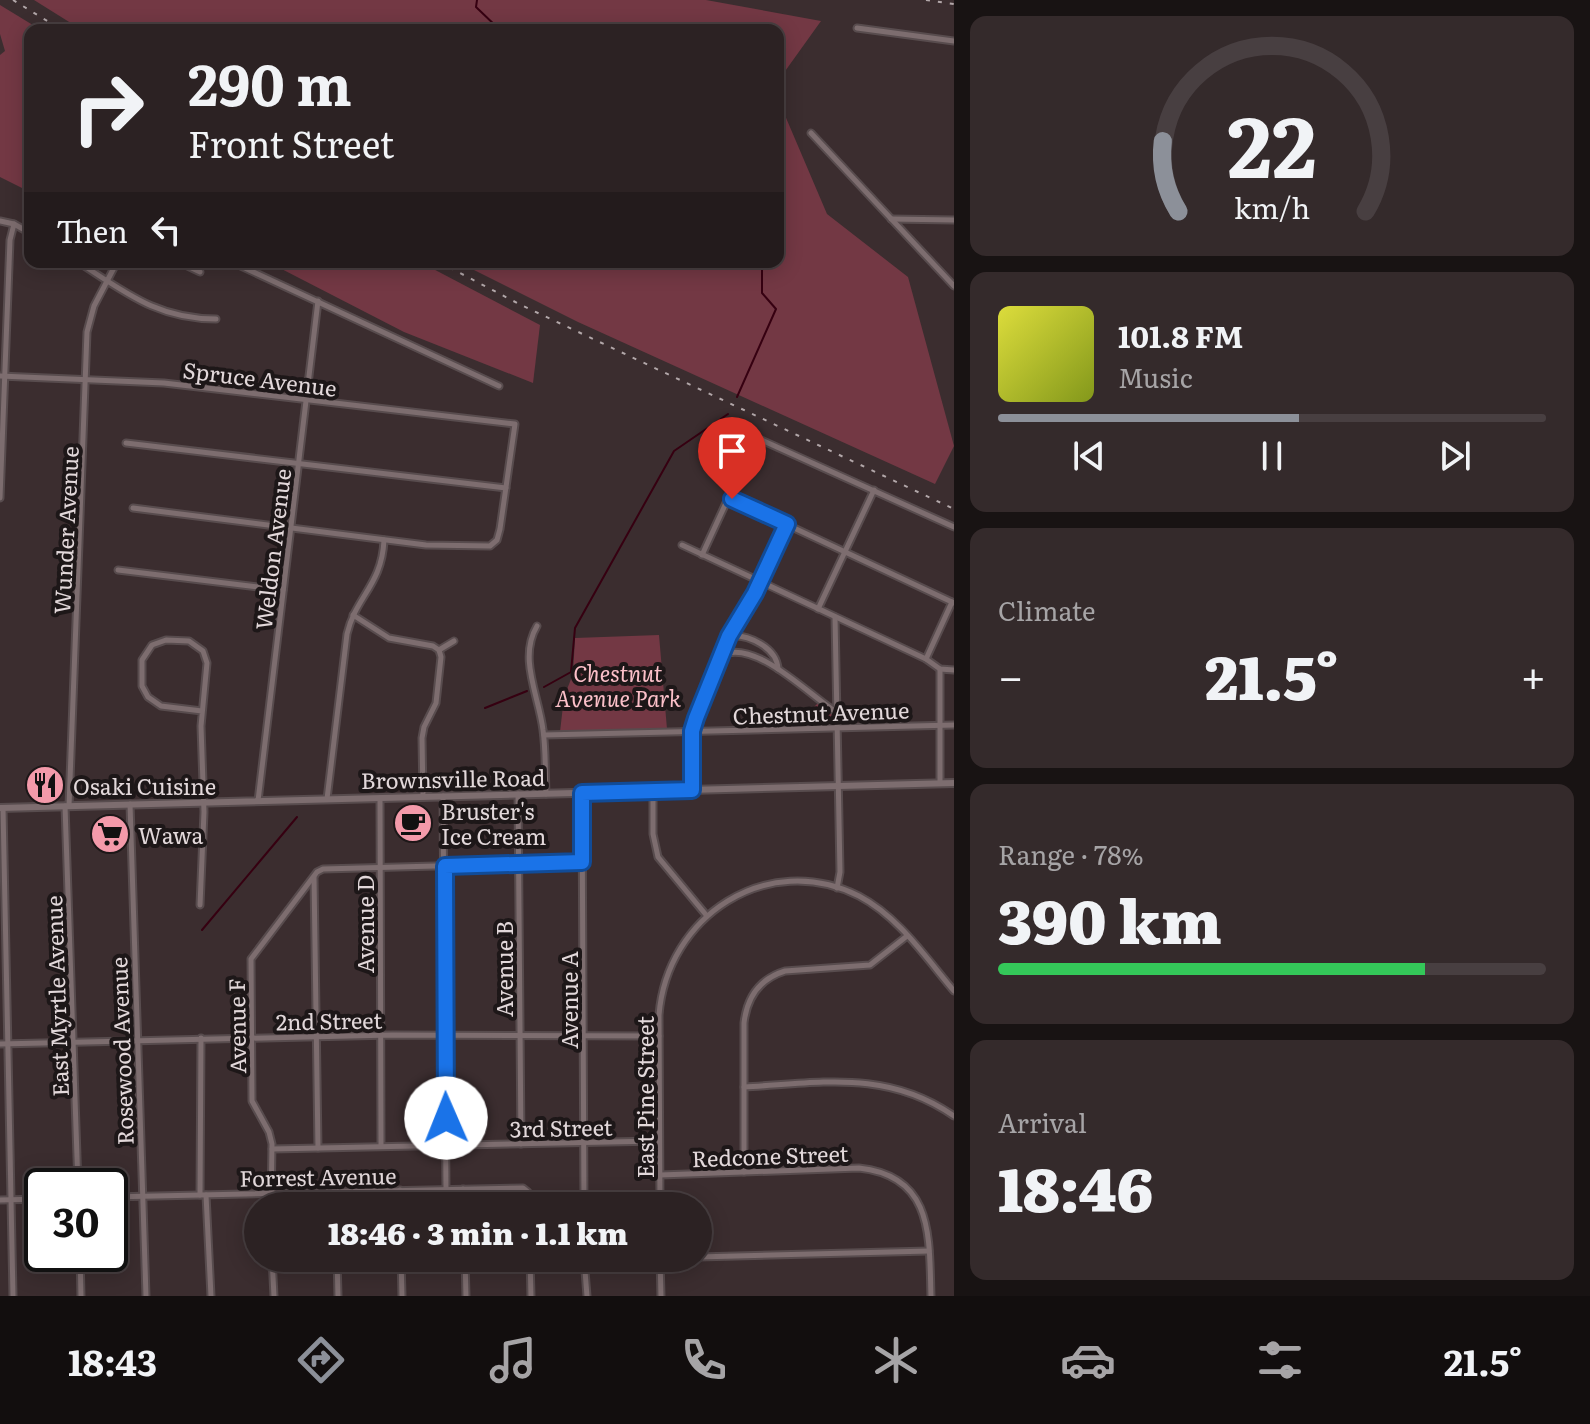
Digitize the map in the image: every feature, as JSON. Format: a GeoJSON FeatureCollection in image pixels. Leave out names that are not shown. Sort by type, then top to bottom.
{"type":"FeatureCollection","features":[{"type":"Feature","properties":{"kind":"street"},"geometry":{"type":"LineString","coordinates":[[857,28],[954,41]]}},
{"type":"Feature","properties":{"kind":"street"},"geometry":{"type":"LineString","coordinates":[[811,133],[954,286]]}},
{"type":"Feature","properties":{"kind":"street"},"geometry":{"type":"LineString","coordinates":[[891,219],[954,220]]}},
{"type":"Feature","properties":{"kind":"street"},"geometry":{"type":"LineString","coordinates":[[0,221],[24,230]]}},
{"type":"Feature","properties":{"kind":"street"},"geometry":{"type":"LineString","coordinates":[[0,498],[10,240],[14,224]]}},
{"type":"Feature","properties":{"kind":"street"},"geometry":{"type":"LineString","coordinates":[[87,268],[139,301],[168,314],[216,319]]}},
{"type":"Feature","properties":{"kind":"street","name":"Wunder Avenue"},"geometry":{"type":"LineString","coordinates":[[67,806],[89,320],[114,268]]}},
{"type":"Feature","properties":{"kind":"street"},"geometry":{"type":"LineString","coordinates":[[192,268],[200,272]]}},
{"type":"Feature","properties":{"kind":"street"},"geometry":{"type":"LineString","coordinates":[[245,268],[499,386]]}},
{"type":"Feature","properties":{"kind":"street","name":"Weldon Avenue"},"geometry":{"type":"LineString","coordinates":[[258,801],[318,301]]}},
{"type":"Feature","properties":{"kind":"street","name":"Spruce Avenue"},"geometry":{"type":"LineString","coordinates":[[3,377],[164,383],[515,424],[506,488]]}},
{"type":"Feature","properties":{"kind":"street"},"geometry":{"type":"LineString","coordinates":[[748,434],[954,527]]}},
{"type":"Feature","properties":{"kind":"street"},"geometry":{"type":"LineString","coordinates":[[126,443],[506,488],[500,529],[494,544],[487,546],[443,546],[384,540],[133,508]]}},
{"type":"Feature","properties":{"kind":"street"},"geometry":{"type":"LineString","coordinates":[[818,609],[874,490]]}},
{"type":"Feature","properties":{"kind":"street"},"geometry":{"type":"LineString","coordinates":[[702,555],[726,503],[732,499],[787,524],[953,602],[926,659]]}},
{"type":"Feature","properties":{"kind":"street"},"geometry":{"type":"LineString","coordinates":[[692,790],[692,731],[729,636],[760,582],[787,524]]}},
{"type":"Feature","properties":{"kind":"street"},"geometry":{"type":"LineString","coordinates":[[327,799],[347,634],[353,615],[379,573],[384,540]]}},
{"type":"Feature","properties":{"kind":"street"},"geometry":{"type":"LineString","coordinates":[[682,545],[926,659],[940,669],[954,670]]}},
{"type":"Feature","properties":{"kind":"street"},"geometry":{"type":"LineString","coordinates":[[118,570],[283,590]]}},
{"type":"Feature","properties":{"kind":"street"},"geometry":{"type":"LineString","coordinates":[[353,615],[389,638],[433,646],[439,650],[436,703],[422,738],[423,797]]}},
{"type":"Feature","properties":{"kind":"street"},"geometry":{"type":"LineString","coordinates":[[835,616],[840,872],[837,888]]}},
{"type":"Feature","properties":{"kind":"street"},"geometry":{"type":"LineString","coordinates":[[537,626],[530,639],[528,654],[544,735],[546,794]]}},
{"type":"Feature","properties":{"kind":"street"},"geometry":{"type":"LineString","coordinates":[[729,636],[737,635],[768,649],[776,657],[778,670]]}},
{"type":"Feature","properties":{"kind":"street"},"geometry":{"type":"LineString","coordinates":[[200,905],[202,711],[207,668],[203,651],[194,643],[162,641],[152,645],[142,660],[141,680],[148,697],[161,706],[202,711]]}},
{"type":"Feature","properties":{"kind":"street"},"geometry":{"type":"LineString","coordinates":[[439,650],[454,641]]}},
{"type":"Feature","properties":{"kind":"street"},"geometry":{"type":"LineString","coordinates":[[721,656],[727,652],[750,655],[805,686],[820,702],[836,712]]}},
{"type":"Feature","properties":{"kind":"street"},"geometry":{"type":"LineString","coordinates":[[940,669],[940,783]]}},
{"type":"Feature","properties":{"kind":"street","name":"Chestnut Avenue"},"geometry":{"type":"LineString","coordinates":[[544,735],[954,725]]}},
{"type":"Feature","properties":{"kind":"street","name":"Brownsville Road"},"geometry":{"type":"LineString","coordinates":[[1,808],[954,783]]}},
{"type":"Feature","properties":{"kind":"street"},"geometry":{"type":"LineString","coordinates":[[653,791],[653,834],[658,857],[707,916]]}},
{"type":"Feature","properties":{"kind":"street","name":"Avenue A"},"geometry":{"type":"LineString","coordinates":[[582,793],[584,1192]]}},
{"type":"Feature","properties":{"kind":"street","name":"Avenue B"},"geometry":{"type":"LineString","coordinates":[[518,794],[521,1144]]}},
{"type":"Feature","properties":{"kind":"street"},"geometry":{"type":"LineString","coordinates":[[443,796],[446,1189]]}},
{"type":"Feature","properties":{"kind":"street","name":"Avenue D"},"geometry":{"type":"LineString","coordinates":[[380,798],[381,1146]]}},
{"type":"Feature","properties":{"kind":"street","name":"Rosewood Avenue"},"geometry":{"type":"LineString","coordinates":[[130,804],[146,1296]]}},
{"type":"Feature","properties":{"kind":"street","name":"East Myrtle Avenue"},"geometry":{"type":"LineString","coordinates":[[67,806],[77,1168]]}},
{"type":"Feature","properties":{"kind":"street"},"geometry":{"type":"LineString","coordinates":[[1,808],[13,1296]]}},
{"type":"Feature","properties":{"kind":"street"},"geometry":{"type":"LineString","coordinates":[[318,1148],[314,877],[323,869],[582,862]]}},
{"type":"Feature","properties":{"kind":"street","name":"Avenue F"},"geometry":{"type":"LineString","coordinates":[[270,1192],[272,1149],[269,1132],[252,1101],[252,956],[314,877]]}},
{"type":"Feature","properties":{"kind":"street","name":"East Pine Street"},"geometry":{"type":"LineString","coordinates":[[660,1192],[660,1002],[668,971],[686,938],[707,916],[734,897],[767,885],[802,881],[837,888],[873,904],[907,936],[954,991]]}},
{"type":"Feature","properties":{"kind":"street"},"geometry":{"type":"LineString","coordinates":[[744,1172],[745,1014],[750,999],[760,985],[773,975],[785,971],[870,965],[907,936]]}},
{"type":"Feature","properties":{"kind":"street","name":"2nd Street"},"geometry":{"type":"LineString","coordinates":[[0,1044],[381,1035],[659,1036]]}},
{"type":"Feature","properties":{"kind":"street"},"geometry":{"type":"LineString","coordinates":[[201,1038],[203,1195],[211,1296]]}},
{"type":"Feature","properties":{"kind":"street"},"geometry":{"type":"LineString","coordinates":[[744,1087],[830,1083],[888,1085],[932,1100],[954,1116]]}},
{"type":"Feature","properties":{"kind":"street","name":"3rd Street"},"geometry":{"type":"LineString","coordinates":[[272,1149],[659,1141]]}},
{"type":"Feature","properties":{"kind":"street","name":"Redcone Street"},"geometry":{"type":"LineString","coordinates":[[660,1175],[859,1168],[878,1171],[903,1184],[917,1199],[927,1224],[931,1296]]}},
{"type":"Feature","properties":{"kind":"street","name":"Forrest Avenue"},"geometry":{"type":"LineString","coordinates":[[302,1192],[446,1189],[526,1189],[527,1192]]}},
{"type":"Feature","properties":{"kind":"street","name":"Forrest Avenue"},"geometry":{"type":"LineString","coordinates":[[128,1196],[244,1194]]}},
{"type":"Feature","properties":{"kind":"street"},"geometry":{"type":"LineString","coordinates":[[0,1200],[24,1200]]}},
{"type":"Feature","properties":{"kind":"street"},"geometry":{"type":"LineString","coordinates":[[712,1257],[929,1251]]}},
{"type":"Feature","properties":{"kind":"street"},"geometry":{"type":"LineString","coordinates":[[80,1272],[81,1296]]}},
{"type":"Feature","properties":{"kind":"street"},"geometry":{"type":"LineString","coordinates":[[273,1272],[274,1296]]}},
{"type":"Feature","properties":{"kind":"street"},"geometry":{"type":"LineString","coordinates":[[337,1272],[338,1296]]}},
{"type":"Feature","properties":{"kind":"street"},"geometry":{"type":"LineString","coordinates":[[401,1272],[402,1296]]}},
{"type":"Feature","properties":{"kind":"street"},"geometry":{"type":"LineString","coordinates":[[465,1272],[466,1296]]}},
{"type":"Feature","properties":{"kind":"street"},"geometry":{"type":"LineString","coordinates":[[530,1272],[531,1296]]}},
{"type":"Feature","properties":{"kind":"street"},"geometry":{"type":"LineString","coordinates":[[585,1272],[587,1296]]}},
{"type":"Feature","properties":{"kind":"street"},"geometry":{"type":"LineString","coordinates":[[660,1272],[661,1296]]}},
{"type":"Feature","properties":{"kind":"green space"},"geometry":{"type":"Polygon","coordinates":[[[34,0],[706,0],[821,21],[784,73],[784,24],[72,24],[34,0]]]}},
{"type":"Feature","properties":{"kind":"green space"},"geometry":{"type":"Polygon","coordinates":[[[0,5],[31,24],[24,24],[24,189],[0,177],[0,55],[5,51],[0,34],[0,5]]]}},
{"type":"Feature","properties":{"kind":"green space"},"geometry":{"type":"Polygon","coordinates":[[[784,113],[827,214],[908,277],[954,446],[935,484],[578,322],[470,268],[784,268],[784,113]]]}},
{"type":"Feature","properties":{"kind":"green space"},"geometry":{"type":"Polygon","coordinates":[[[280,268],[431,268],[540,325],[533,383],[404,332],[280,268]]]}},
{"type":"Feature","properties":{"kind":"green space","name":"Chestnut Avenue Park"},"geometry":{"type":"Polygon","coordinates":[[[659,635],[667,729],[560,732],[564,697],[573,674],[575,638],[659,635]]]}},
{"type":"Feature","properties":{"kind":"green space"},"geometry":{"type":"Polygon","coordinates":[[[818,703],[832,713],[830,724],[815,724],[813,708],[818,703]]]}},
{"type":"Feature","properties":{"kind":"waterway"},"geometry":{"type":"LineString","coordinates":[[477,0],[476,7],[494,24]]}},
{"type":"Feature","properties":{"kind":"waterway"},"geometry":{"type":"LineString","coordinates":[[737,397],[776,309],[762,293],[762,268]]}},
{"type":"Feature","properties":{"kind":"waterway"},"geometry":{"type":"LineString","coordinates":[[544,687],[571,672],[575,628],[674,451],[728,414]]}},
{"type":"Feature","properties":{"kind":"waterway"},"geometry":{"type":"LineString","coordinates":[[485,708],[527,691]]}},
{"type":"Feature","properties":{"kind":"waterway"},"geometry":{"type":"LineString","coordinates":[[202,930],[297,817]]}},
{"type":"Feature","properties":{"kind":"railway"},"geometry":{"type":"LineString","coordinates":[[13,0],[52,24]]}},
{"type":"Feature","properties":{"kind":"railway"},"geometry":{"type":"LineString","coordinates":[[926,0],[954,4]]}},
{"type":"Feature","properties":{"kind":"railway"},"geometry":{"type":"LineString","coordinates":[[450,268],[521,305],[954,509]]}},
{"type":"Feature","properties":{"kind":"place","name":"Osaki Cuisine"},"geometry":{"type":"Point","coordinates":[45,785]}},
{"type":"Feature","properties":{"kind":"place","name":"Bruster's Ice Cream"},"geometry":{"type":"Point","coordinates":[413,823]}},
{"type":"Feature","properties":{"kind":"place","name":"Wawa"},"geometry":{"type":"Point","coordinates":[110,834]}},
{"type":"Feature","properties":{"kind":"route"},"geometry":{"type":"LineString","coordinates":[[446,1118],[445,866],[582,862],[582,793],[692,790],[691,746],[696,718],[735,623],[755,593],[787,524],[732,499]]}}]}
